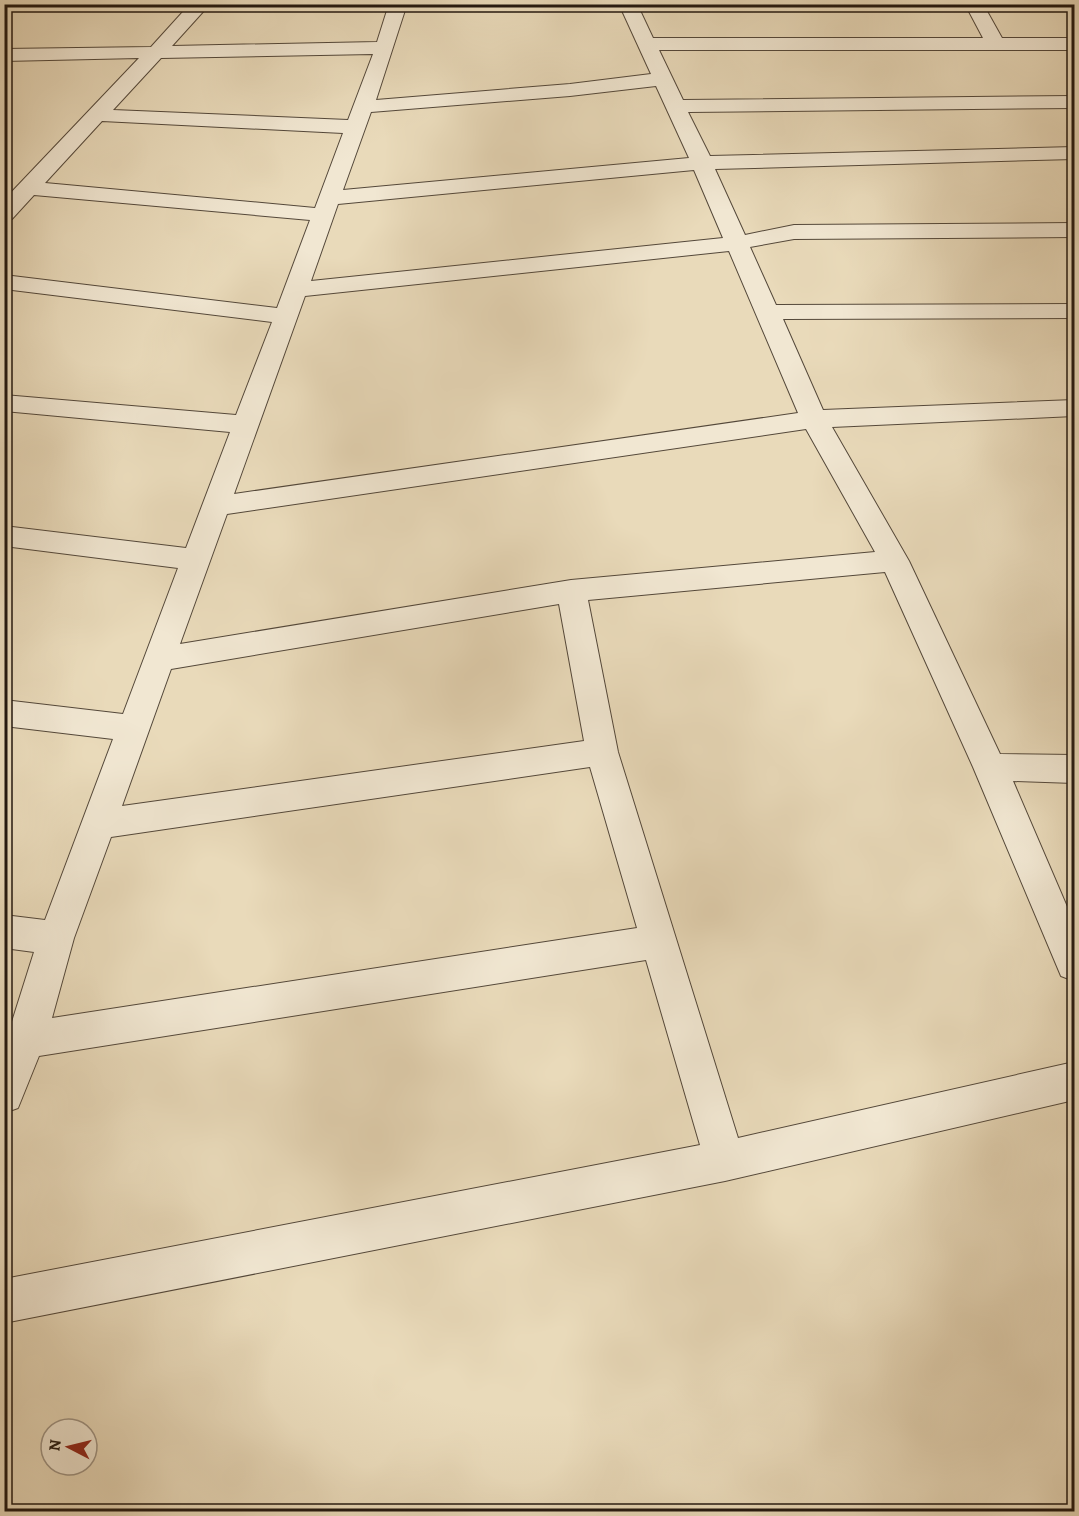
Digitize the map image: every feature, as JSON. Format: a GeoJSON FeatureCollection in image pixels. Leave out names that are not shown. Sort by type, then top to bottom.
{"type":"FeatureCollection","features":[{"type":"Feature","properties":{"kind":"street"},"geometry":{"type":"LineString","coordinates":[[8,208],[31,188],[201,4]]}},
{"type":"Feature","properties":{"kind":"street"},"geometry":{"type":"LineString","coordinates":[[4,1094],[27,1040],[56,939],[385,48],[398,4]]}},
{"type":"Feature","properties":{"kind":"street"},"geometry":{"type":"LineString","coordinates":[[628,4],[702,163],[814,419],[894,561],[990,767],[1074,964]]}},
{"type":"Feature","properties":{"kind":"street"},"geometry":{"type":"LineString","coordinates":[[974,4],[996,44]]}},
{"type":"Feature","properties":{"kind":"street"},"geometry":{"type":"LineString","coordinates":[[648,44],[1074,44]]}},
{"type":"Feature","properties":{"kind":"street"},"geometry":{"type":"LineString","coordinates":[[4,55],[385,48]]}},
{"type":"Feature","properties":{"kind":"street"},"geometry":{"type":"LineString","coordinates":[[99,115],[359,117],[662,79]]}},
{"type":"Feature","properties":{"kind":"street"},"geometry":{"type":"LineString","coordinates":[[676,106],[1074,102]]}},
{"type":"Feature","properties":{"kind":"street"},"geometry":{"type":"LineString","coordinates":[[31,188],[326,206],[702,163],[1074,153]]}},
{"type":"Feature","properties":{"kind":"street"},"geometry":{"type":"LineString","coordinates":[[4,282],[291,303],[737,243],[794,232],[1074,230]]}},
{"type":"Feature","properties":{"kind":"street"},"geometry":{"type":"LineString","coordinates":[[767,312],[1074,311]]}},
{"type":"Feature","properties":{"kind":"street"},"geometry":{"type":"LineString","coordinates":[[4,403],[246,425]]}},
{"type":"Feature","properties":{"kind":"street"},"geometry":{"type":"LineString","coordinates":[[216,506],[814,419],[1074,408]]}},
{"type":"Feature","properties":{"kind":"street"},"geometry":{"type":"LineString","coordinates":[[4,536],[196,560]]}},
{"type":"Feature","properties":{"kind":"street"},"geometry":{"type":"LineString","coordinates":[[159,659],[571,591],[894,561]]}},
{"type":"Feature","properties":{"kind":"street"},"geometry":{"type":"LineString","coordinates":[[571,591],[602,752],[657,942],[725,1161]]}},
{"type":"Feature","properties":{"kind":"street"},"geometry":{"type":"LineString","coordinates":[[4,713],[134,728]]}},
{"type":"Feature","properties":{"kind":"street"},"geometry":{"type":"LineString","coordinates":[[98,824],[602,752]]}},
{"type":"Feature","properties":{"kind":"street"},"geometry":{"type":"LineString","coordinates":[[990,767],[1074,769]]}},
{"type":"Feature","properties":{"kind":"street"},"geometry":{"type":"LineString","coordinates":[[4,931],[56,939]]}},
{"type":"Feature","properties":{"kind":"street"},"geometry":{"type":"LineString","coordinates":[[27,1040],[657,942]]}},
{"type":"Feature","properties":{"kind":"street"},"geometry":{"type":"LineString","coordinates":[[4,1301],[725,1161],[1074,1081]]}}]}
